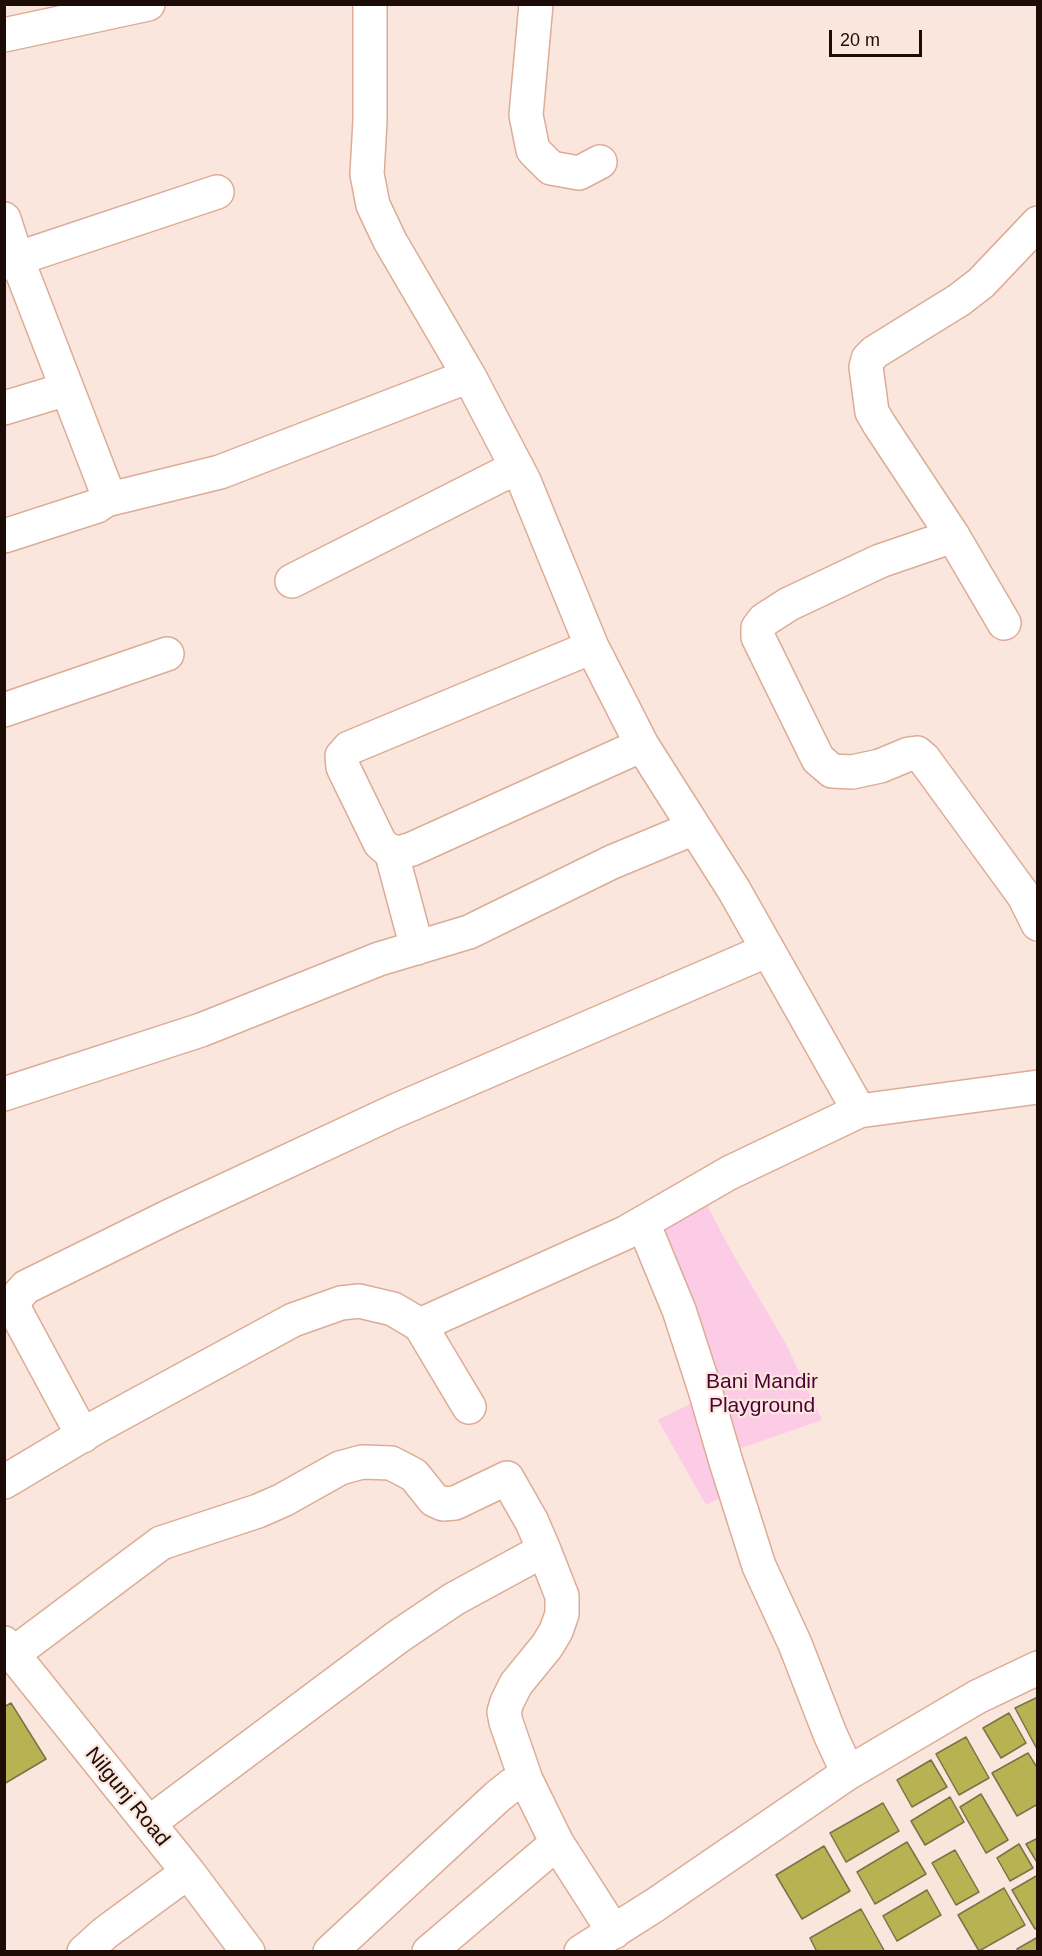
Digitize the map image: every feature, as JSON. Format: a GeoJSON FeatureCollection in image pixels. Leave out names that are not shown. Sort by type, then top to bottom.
{"type":"FeatureCollection","features":[{"type":"Feature","properties":{"kind":"street"},"geometry":{"type":"LineString","coordinates":[[4,35],[148,4]]}},
{"type":"Feature","properties":{"kind":"street"},"geometry":{"type":"LineString","coordinates":[[370,4],[370,121],[367,174],[373,206],[390,241],[469,376],[517,467],[592,647],[642,744],[734,890],[859,1111]]}},
{"type":"Feature","properties":{"kind":"street"},"geometry":{"type":"LineString","coordinates":[[536,4],[526,115],[533,150],[551,168],[579,173],[600,162]]}},
{"type":"Feature","properties":{"kind":"street"},"geometry":{"type":"LineString","coordinates":[[11,261],[217,192]]}},
{"type":"Feature","properties":{"kind":"street"},"geometry":{"type":"LineString","coordinates":[[4,219],[11,261],[67,389],[107,492],[106,500]]}},
{"type":"Feature","properties":{"kind":"street"},"geometry":{"type":"LineString","coordinates":[[1004,623],[953,536],[872,412],[866,367],[868,359],[875,352],[959,300],[981,283],[1038,223]]}},
{"type":"Feature","properties":{"kind":"street"},"geometry":{"type":"LineString","coordinates":[[4,536],[97,506],[106,500],[220,472],[469,376]]}},
{"type":"Feature","properties":{"kind":"street"},"geometry":{"type":"LineString","coordinates":[[4,408],[67,389]]}},
{"type":"Feature","properties":{"kind":"street"},"geometry":{"type":"LineString","coordinates":[[292,581],[517,467]]}},
{"type":"Feature","properties":{"kind":"street"},"geometry":{"type":"LineString","coordinates":[[953,536],[880,561],[789,604],[764,620],[758,628],[758,637],[818,759],[832,771],[852,772],[880,766],[917,753],[924,759],[1024,896],[1038,924]]}},
{"type":"Feature","properties":{"kind":"street"},"geometry":{"type":"LineString","coordinates":[[592,647],[349,748],[342,756],[343,766],[380,843],[391,851],[399,853],[411,849],[642,744]]}},
{"type":"Feature","properties":{"kind":"street"},"geometry":{"type":"LineString","coordinates":[[4,710],[167,654]]}},
{"type":"Feature","properties":{"kind":"street"},"geometry":{"type":"LineString","coordinates":[[4,1094],[201,1030],[379,959],[469,932],[603,866],[694,828]]}},
{"type":"Feature","properties":{"kind":"street"},"geometry":{"type":"LineString","coordinates":[[391,851],[417,948]]}},
{"type":"Feature","properties":{"kind":"street"},"geometry":{"type":"LineString","coordinates":[[83,1436],[15,1310],[16,1298],[26,1287],[170,1216],[395,1111],[768,950]]}},
{"type":"Feature","properties":{"kind":"street"},"geometry":{"type":"LineString","coordinates":[[420,1325],[614,1238],[729,1173],[859,1111],[1038,1087]]}},
{"type":"Feature","properties":{"kind":"street"},"geometry":{"type":"LineString","coordinates":[[643,1223],[679,1310],[759,1566],[795,1644],[830,1734],[848,1773]]}},
{"type":"Feature","properties":{"kind":"street"},"geometry":{"type":"LineString","coordinates":[[4,1482],[293,1320],[341,1303],[359,1301],[379,1304],[393,1309],[420,1325],[469,1407]]}},
{"type":"Feature","properties":{"kind":"street"},"geometry":{"type":"LineString","coordinates":[[12,1664],[161,1542],[258,1511],[283,1500],[340,1468],[362,1462],[391,1463],[414,1475],[434,1500],[443,1504],[455,1503],[507,1478],[532,1522],[544,1550],[562,1596],[562,1614],[547,1646],[516,1684],[507,1702],[504,1712],[507,1730],[526,1780],[557,1843],[614,1932]]}},
{"type":"Feature","properties":{"kind":"street"},"geometry":{"type":"LineString","coordinates":[[149,1823],[399,1636],[454,1599],[544,1550]]}},
{"type":"Feature","properties":{"kind":"street","name":"Nilgunj Road"},"geometry":{"type":"LineString","coordinates":[[12,1664],[149,1823],[249,1952]]}},
{"type":"Feature","properties":{"kind":"street"},"geometry":{"type":"LineString","coordinates":[[581,1952],[848,1773],[976,1697],[1038,1668]]}},
{"type":"Feature","properties":{"kind":"street"},"geometry":{"type":"LineString","coordinates":[[330,1952],[497,1797],[512,1785],[526,1780]]}},
{"type":"Feature","properties":{"kind":"street"},"geometry":{"type":"LineString","coordinates":[[429,1952],[557,1843]]}},
{"type":"Feature","properties":{"kind":"street"},"geometry":{"type":"LineString","coordinates":[[84,1952],[105,1933],[188,1872]]}},
{"type":"Feature","properties":{"kind":"green space","name":"Bani Mandir Playground"},"geometry":{"type":"Polygon","coordinates":[[[702,1196],[785,1342],[822,1420],[741,1448],[730,1438],[748,1484],[706,1505],[658,1420],[694,1402],[643,1223],[702,1196]]]}},
{"type":"Feature","properties":{"kind":"building"},"geometry":{"type":"Polygon","coordinates":[[[1038,1697],[1038,1751],[1015,1708],[1038,1697]]]}},
{"type":"Feature","properties":{"kind":"building"},"geometry":{"type":"Polygon","coordinates":[[[11,1703],[46,1759],[4,1784],[4,1707],[11,1703]]]}},
{"type":"Feature","properties":{"kind":"building"},"geometry":{"type":"Polygon","coordinates":[[[1009,1713],[1026,1743],[1001,1758],[983,1728],[1009,1713]]]}},
{"type":"Feature","properties":{"kind":"building"},"geometry":{"type":"Polygon","coordinates":[[[966,1737],[989,1778],[959,1795],[936,1754],[966,1737]]]}},
{"type":"Feature","properties":{"kind":"building"},"geometry":{"type":"Polygon","coordinates":[[[1028,1753],[1038,1769],[1038,1804],[1017,1816],[992,1773],[1028,1753]]]}},
{"type":"Feature","properties":{"kind":"building"},"geometry":{"type":"Polygon","coordinates":[[[931,1760],[947,1787],[912,1807],[897,1780],[931,1760]]]}},
{"type":"Feature","properties":{"kind":"building"},"geometry":{"type":"Polygon","coordinates":[[[981,1794],[1008,1840],[986,1853],[960,1807],[981,1794]]]}},
{"type":"Feature","properties":{"kind":"building"},"geometry":{"type":"Polygon","coordinates":[[[950,1797],[964,1822],[925,1845],[911,1821],[950,1797]]]}},
{"type":"Feature","properties":{"kind":"building"},"geometry":{"type":"Polygon","coordinates":[[[883,1803],[899,1831],[846,1862],[830,1833],[883,1803]]]}},
{"type":"Feature","properties":{"kind":"building"},"geometry":{"type":"Polygon","coordinates":[[[1038,1838],[1038,1864],[1026,1844],[1038,1838]]]}},
{"type":"Feature","properties":{"kind":"building"},"geometry":{"type":"Polygon","coordinates":[[[907,1842],[926,1874],[875,1904],[857,1872],[907,1842]]]}},
{"type":"Feature","properties":{"kind":"building"},"geometry":{"type":"Polygon","coordinates":[[[1019,1844],[1033,1868],[1010,1881],[997,1858],[1019,1844]]]}},
{"type":"Feature","properties":{"kind":"building"},"geometry":{"type":"Polygon","coordinates":[[[824,1846],[850,1891],[802,1919],[776,1875],[824,1846]]]}},
{"type":"Feature","properties":{"kind":"building"},"geometry":{"type":"Polygon","coordinates":[[[955,1850],[979,1892],[956,1905],[932,1863],[955,1850]]]}},
{"type":"Feature","properties":{"kind":"building"},"geometry":{"type":"Polygon","coordinates":[[[1038,1875],[1038,1927],[1035,1929],[1012,1890],[1038,1875]]]}},
{"type":"Feature","properties":{"kind":"building"},"geometry":{"type":"Polygon","coordinates":[[[1004,1888],[1025,1925],[979,1951],[958,1915],[1004,1888]]]}},
{"type":"Feature","properties":{"kind":"building"},"geometry":{"type":"Polygon","coordinates":[[[927,1890],[941,1915],[897,1941],[883,1916],[927,1890]]]}},
{"type":"Feature","properties":{"kind":"building"},"geometry":{"type":"Polygon","coordinates":[[[861,1909],[885,1952],[817,1952],[810,1938],[861,1909]]]}},
{"type":"Feature","properties":{"kind":"building"},"geometry":{"type":"Polygon","coordinates":[[[1038,1937],[1038,1952],[1018,1952],[1017,1949],[1038,1937]]]}}]}
